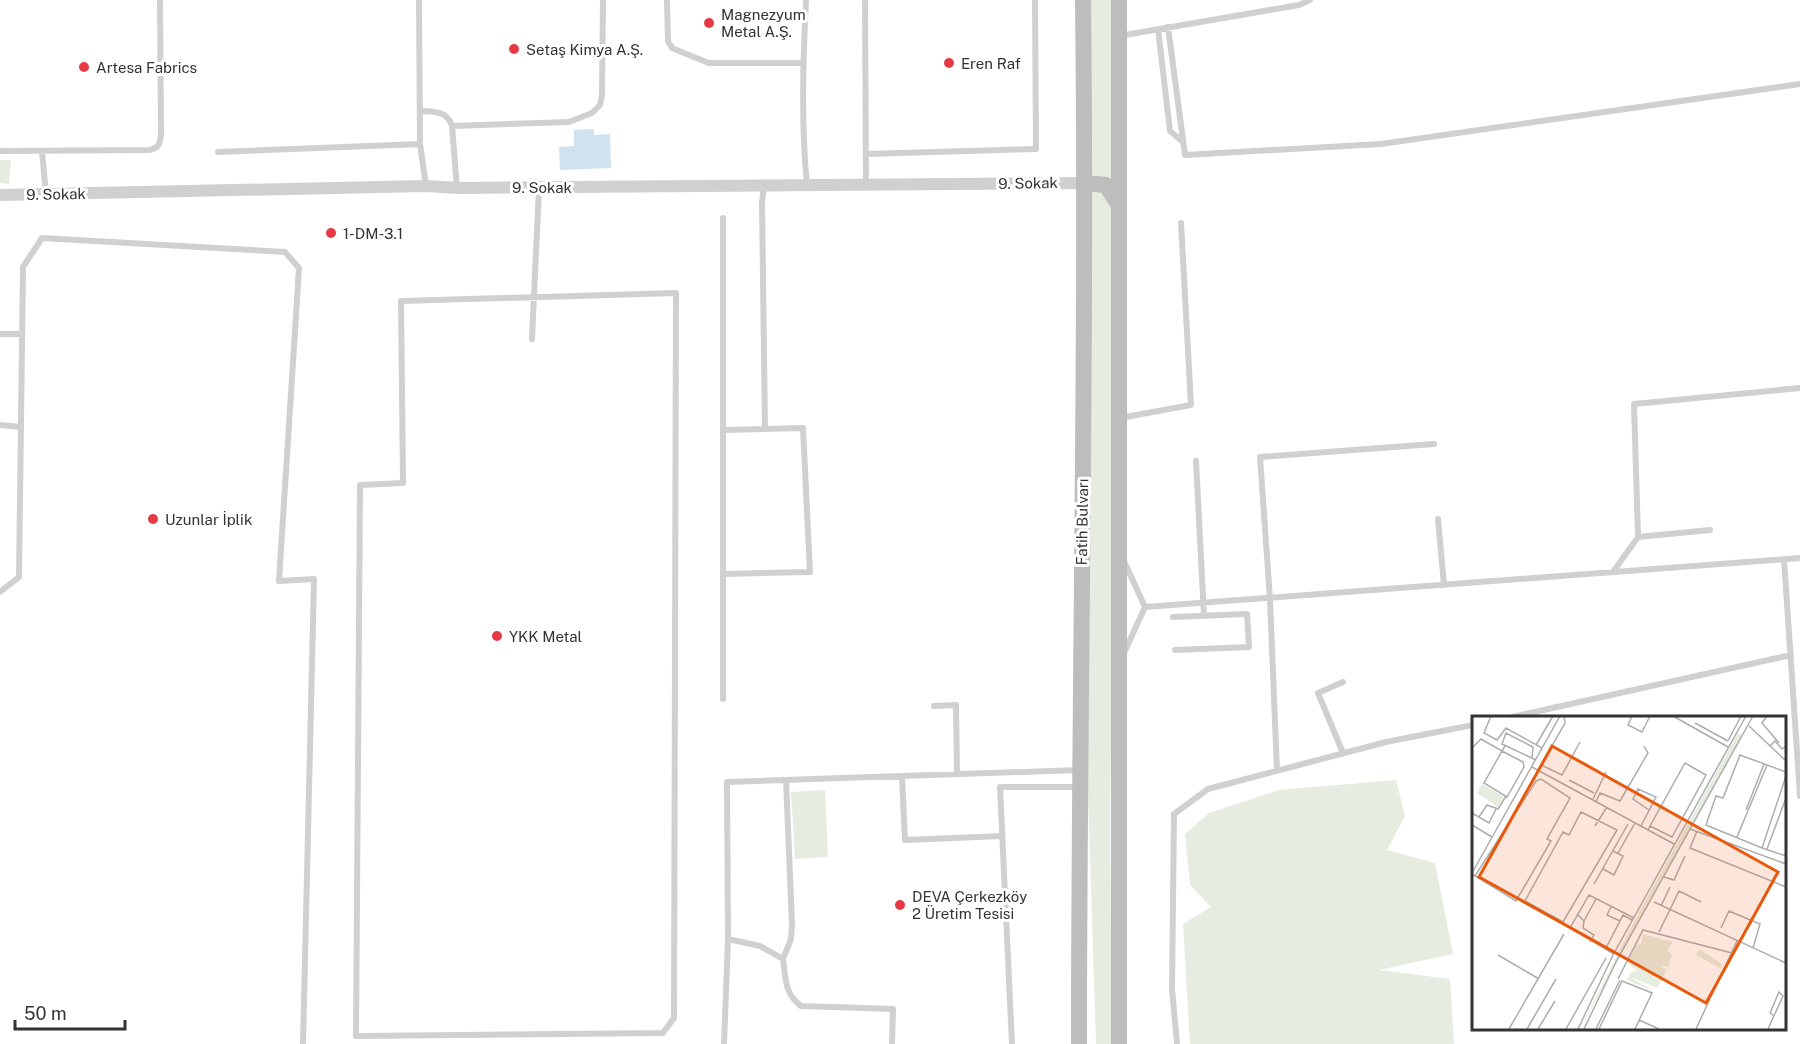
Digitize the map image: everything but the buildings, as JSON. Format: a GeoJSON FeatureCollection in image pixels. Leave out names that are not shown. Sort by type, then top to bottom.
{"type":"FeatureCollection","features":[{"type":"Feature","properties":{"kind":"main road","name":"Fatih Bulvarı"},"geometry":{"type":"LineString","coordinates":[[1079,1044],[1079,778],[1085,183],[1083,0]]}},
{"type":"Feature","properties":{"kind":"main road"},"geometry":{"type":"LineString","coordinates":[[1119,0],[1119,1044]]}},
{"type":"Feature","properties":{"kind":"main road"},"geometry":{"type":"LineString","coordinates":[[1085,183],[1106,185],[1119,206]]}},
{"type":"Feature","properties":{"kind":"street","name":"9. Sokak"},"geometry":{"type":"LineString","coordinates":[[0,195],[426,186],[457,188],[1085,183]]}},
{"type":"Feature","properties":{"kind":"lane"},"geometry":{"type":"LineString","coordinates":[[0,150],[155,149],[160,144],[160,0]]}},
{"type":"Feature","properties":{"kind":"lane"},"geometry":{"type":"LineString","coordinates":[[419,0],[420,144],[426,186]]}},
{"type":"Feature","properties":{"kind":"lane"},"geometry":{"type":"LineString","coordinates":[[452,126],[569,122],[592,113],[600,105],[602,95],[603,0]]}},
{"type":"Feature","properties":{"kind":"lane"},"geometry":{"type":"LineString","coordinates":[[667,0],[669,41],[672,48],[709,63],[803,63]]}},
{"type":"Feature","properties":{"kind":"lane"},"geometry":{"type":"LineString","coordinates":[[806,0],[803,63],[804,156],[807,186]]}},
{"type":"Feature","properties":{"kind":"lane"},"geometry":{"type":"LineString","coordinates":[[865,0],[866,185]]}},
{"type":"Feature","properties":{"kind":"lane"},"geometry":{"type":"LineString","coordinates":[[866,154],[1036,148],[1035,0]]}},
{"type":"Feature","properties":{"kind":"lane"},"geometry":{"type":"LineString","coordinates":[[1119,36],[1299,5],[1310,0]]}},
{"type":"Feature","properties":{"kind":"lane"},"geometry":{"type":"LineString","coordinates":[[1168,27],[1185,155],[1382,144],[1800,84]]}},
{"type":"Feature","properties":{"kind":"lane"},"geometry":{"type":"LineString","coordinates":[[1158,29],[1170,131],[1183,142]]}},
{"type":"Feature","properties":{"kind":"lane"},"geometry":{"type":"LineString","coordinates":[[420,111],[447,115],[452,126],[457,188]]}},
{"type":"Feature","properties":{"kind":"lane"},"geometry":{"type":"LineString","coordinates":[[219,152],[420,144]]}},
{"type":"Feature","properties":{"kind":"lane"},"geometry":{"type":"LineString","coordinates":[[42,151],[46,194]]}},
{"type":"Feature","properties":{"kind":"lane"},"geometry":{"type":"LineString","coordinates":[[764,186],[762,202],[765,429]]}},
{"type":"Feature","properties":{"kind":"lane"},"geometry":{"type":"LineString","coordinates":[[532,339],[539,187]]}},
{"type":"Feature","properties":{"kind":"lane"},"geometry":{"type":"LineString","coordinates":[[723,218],[723,699]]}},
{"type":"Feature","properties":{"kind":"lane"},"geometry":{"type":"LineString","coordinates":[[1119,418],[1191,405],[1181,223]]}},
{"type":"Feature","properties":{"kind":"lane"},"geometry":{"type":"LineString","coordinates":[[0,592],[18,577],[23,267],[42,238],[285,252],[299,268],[279,581],[314,579],[303,1044]]}},
{"type":"Feature","properties":{"kind":"lane"},"geometry":{"type":"LineString","coordinates":[[676,293],[674,1018],[663,1033],[356,1036],[360,485],[404,483],[400,301],[534,297],[676,293]]}},
{"type":"Feature","properties":{"kind":"lane"},"geometry":{"type":"LineString","coordinates":[[0,334],[22,334]]}},
{"type":"Feature","properties":{"kind":"lane"},"geometry":{"type":"LineString","coordinates":[[1613,572],[1638,537],[1634,404],[1800,388]]}},
{"type":"Feature","properties":{"kind":"lane"},"geometry":{"type":"LineString","coordinates":[[0,425],[21,426]]}},
{"type":"Feature","properties":{"kind":"lane"},"geometry":{"type":"LineString","coordinates":[[723,430],[803,428],[810,572],[723,574]]}},
{"type":"Feature","properties":{"kind":"lane"},"geometry":{"type":"LineString","coordinates":[[1276,771],[1270,599],[1260,457],[1434,444]]}},
{"type":"Feature","properties":{"kind":"lane"},"geometry":{"type":"LineString","coordinates":[[1196,461],[1204,616]]}},
{"type":"Feature","properties":{"kind":"lane"},"geometry":{"type":"LineString","coordinates":[[1438,519],[1444,585]]}},
{"type":"Feature","properties":{"kind":"lane"},"geometry":{"type":"LineString","coordinates":[[1638,537],[1710,530]]}},
{"type":"Feature","properties":{"kind":"lane"},"geometry":{"type":"LineString","coordinates":[[1119,550],[1145,607],[1119,664]]}},
{"type":"Feature","properties":{"kind":"lane"},"geometry":{"type":"LineString","coordinates":[[1145,607],[1800,558]]}},
{"type":"Feature","properties":{"kind":"lane"},"geometry":{"type":"LineString","coordinates":[[1784,559],[1800,796]]}},
{"type":"Feature","properties":{"kind":"lane"},"geometry":{"type":"LineString","coordinates":[[1173,617],[1247,614],[1249,647],[1175,650]]}},
{"type":"Feature","properties":{"kind":"lane"},"geometry":{"type":"LineString","coordinates":[[1516,716],[1791,655]]}},
{"type":"Feature","properties":{"kind":"lane"},"geometry":{"type":"LineString","coordinates":[[1343,682],[1318,693],[1343,753]]}},
{"type":"Feature","properties":{"kind":"lane"},"geometry":{"type":"LineString","coordinates":[[934,706],[956,705],[957,774]]}},
{"type":"Feature","properties":{"kind":"lane"},"geometry":{"type":"LineString","coordinates":[[1177,1044],[1172,989],[1174,814],[1208,789],[1386,742],[1472,725]]}},
{"type":"Feature","properties":{"kind":"lane"},"geometry":{"type":"LineString","coordinates":[[724,1044],[728,939],[727,782],[957,774],[1079,778]]}},
{"type":"Feature","properties":{"kind":"lane"},"geometry":{"type":"LineString","coordinates":[[903,776],[905,840],[1002,836]]}},
{"type":"Feature","properties":{"kind":"lane"},"geometry":{"type":"LineString","coordinates":[[1012,1044],[1000,787],[1079,778]]}},
{"type":"Feature","properties":{"kind":"lane"},"geometry":{"type":"LineString","coordinates":[[786,780],[792,924],[791,939],[783,959],[787,989],[792,999],[801,1006],[893,1009],[892,1044]]}},
{"type":"Feature","properties":{"kind":"lane"},"geometry":{"type":"LineString","coordinates":[[728,939],[760,946],[783,959]]}},
{"type":"Feature","properties":{"kind":"shaded area"},"geometry":{"type":"Polygon","coordinates":[[[1091,0],[1112,0],[1113,601],[1110,820],[1112,1044],[1096,1044],[1087,763],[1091,0]]]}},
{"type":"Feature","properties":{"kind":"shaded area"},"geometry":{"type":"Polygon","coordinates":[[[0,160],[11,160],[9,184],[0,183],[0,160]]]}},
{"type":"Feature","properties":{"kind":"shaded area"},"geometry":{"type":"Polygon","coordinates":[[[1396,780],[1405,816],[1387,850],[1435,863],[1453,954],[1379,970],[1450,979],[1454,1044],[1190,1044],[1183,924],[1211,907],[1190,885],[1185,834],[1209,813],[1279,790],[1396,780]]]}},
{"type":"Feature","properties":{"kind":"shaded area"},"geometry":{"type":"Polygon","coordinates":[[[825,790],[828,857],[795,859],[791,792],[825,790]]]}},
{"type":"Feature","properties":{"kind":"water"},"geometry":{"type":"Polygon","coordinates":[[[594,129],[594,135],[610,134],[611,168],[560,170],[559,147],[574,146],[574,130],[594,129]]]}},
{"type":"Feature","properties":{"kind":"place","name":"Magnezyum Metal A.Ş."},"geometry":{"type":"Point","coordinates":[709,23]}},
{"type":"Feature","properties":{"kind":"place","name":"Setaş Kimya A.Ş."},"geometry":{"type":"Point","coordinates":[514,49]}},
{"type":"Feature","properties":{"kind":"place","name":"Eren Raf"},"geometry":{"type":"Point","coordinates":[949,63]}},
{"type":"Feature","properties":{"kind":"place","name":"Artesa Fabrics"},"geometry":{"type":"Point","coordinates":[84,67]}},
{"type":"Feature","properties":{"kind":"place","name":"1-DM-3.1"},"geometry":{"type":"Point","coordinates":[331,233]}},
{"type":"Feature","properties":{"kind":"place","name":"Uzunlar İplik"},"geometry":{"type":"Point","coordinates":[153,519]}},
{"type":"Feature","properties":{"kind":"place","name":"YKK Metal"},"geometry":{"type":"Point","coordinates":[497,636]}},
{"type":"Feature","properties":{"kind":"place","name":"DEVA Çerkezköy 2 Üretim Tesisi"},"geometry":{"type":"Point","coordinates":[900,905]}}]}
